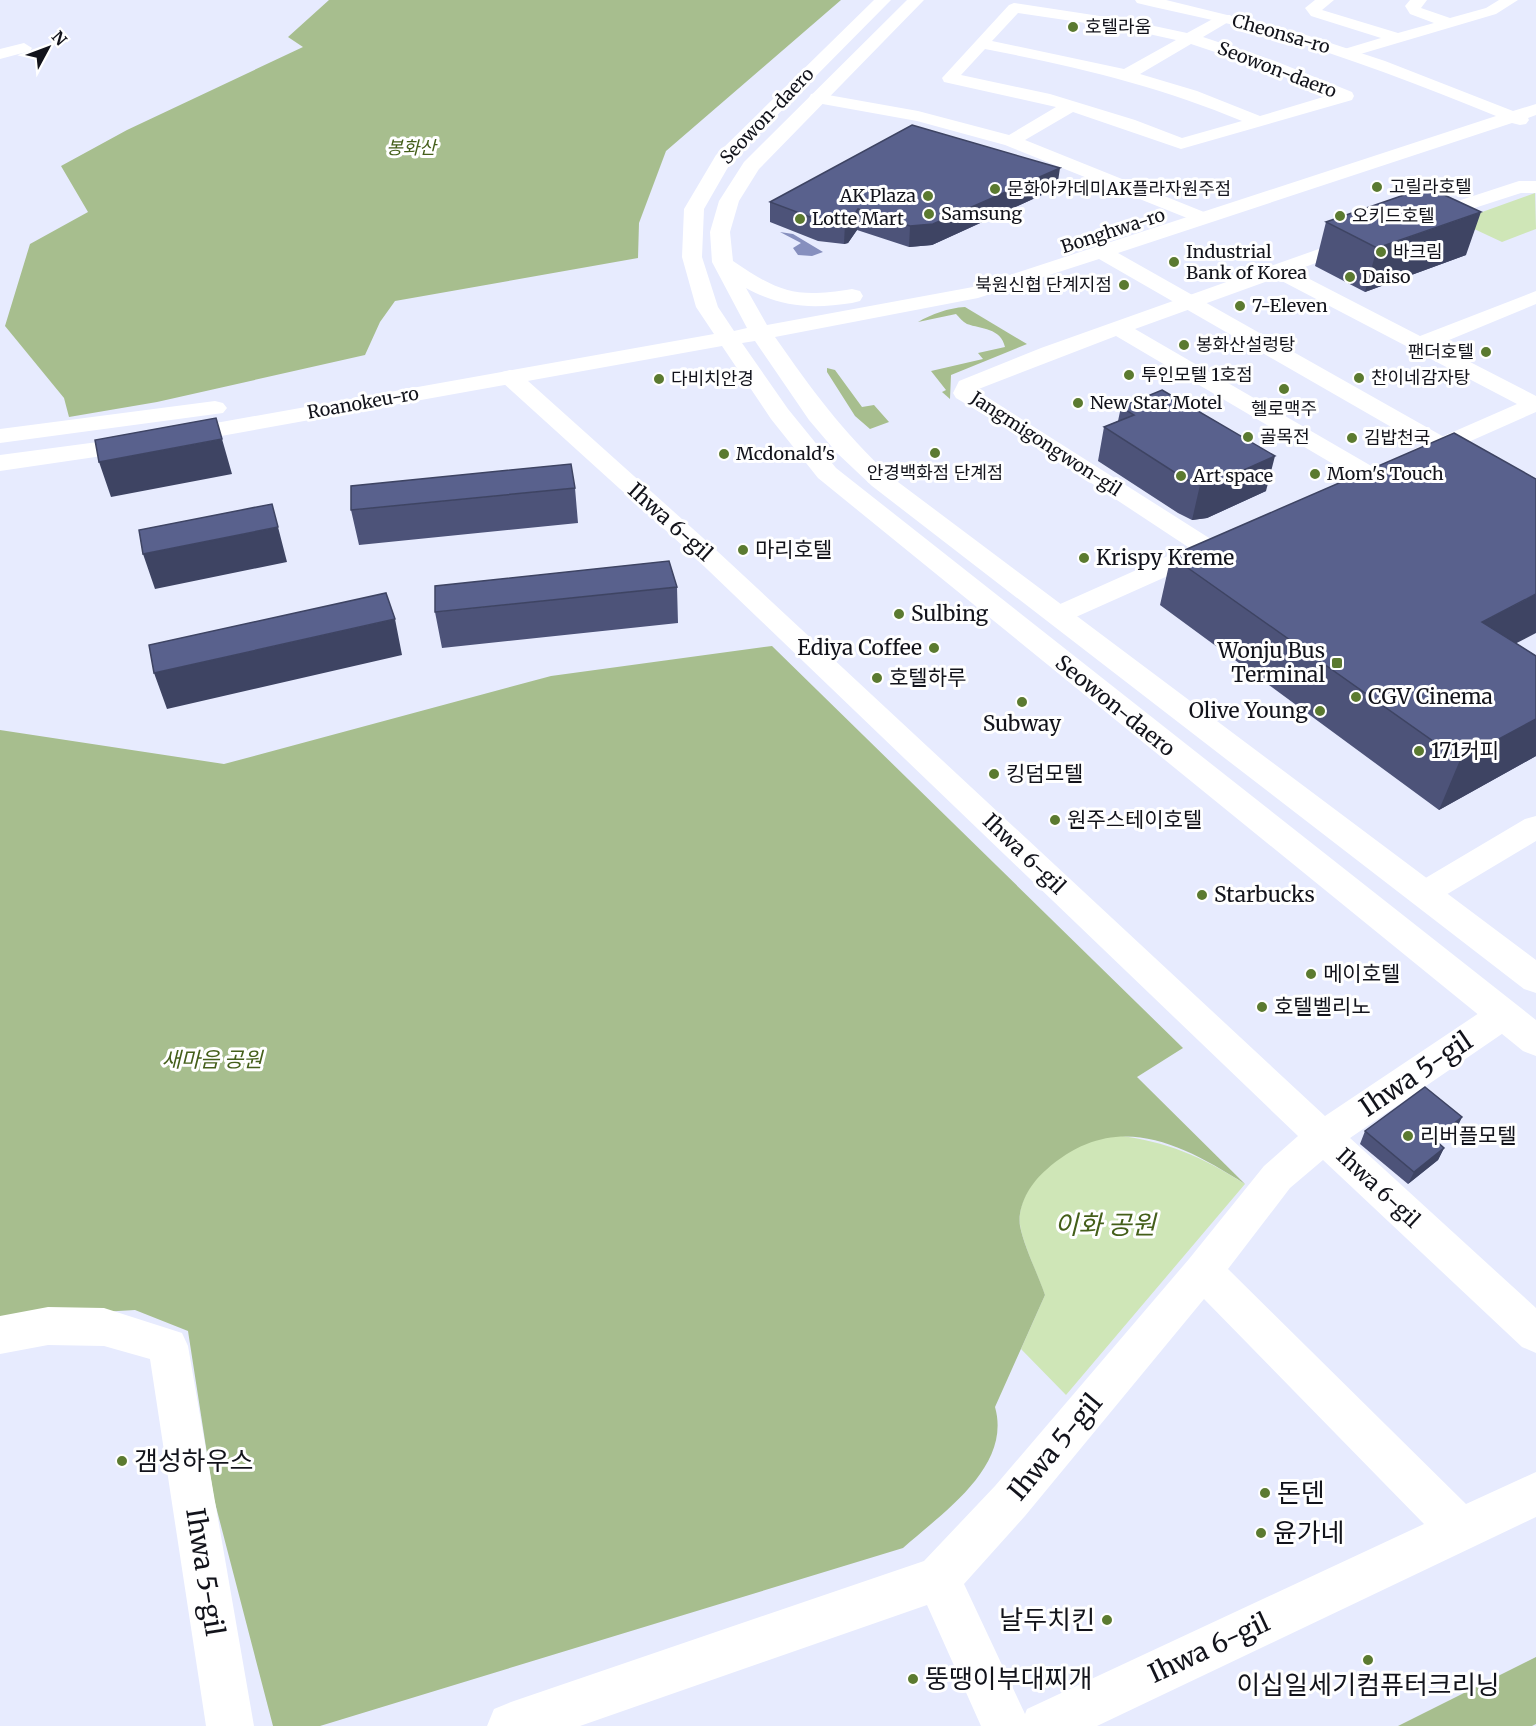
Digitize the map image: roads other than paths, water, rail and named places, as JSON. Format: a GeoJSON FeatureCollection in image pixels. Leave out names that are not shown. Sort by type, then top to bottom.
{"type":"FeatureCollection","features":[{"type":"Feature","properties":{"kind":"street","name":"Seowon-daero"},"geometry":{"type":"LineString","coordinates":[[883,0],[723,159],[694,209],[692,257],[700,289],[721,330],[779,414],[827,473],[1536,1041]]}},
{"type":"Feature","properties":{"kind":"street","name":"Seowon-daero"},"geometry":{"type":"LineString","coordinates":[[916,0],[816,98],[751,166],[729,201],[720,232],[723,262],[756,324],[818,414],[846,448],[881,481],[1536,979]]}},
{"type":"Feature","properties":{"kind":"street","name":"Cheonsa-ro"},"geometry":{"type":"LineString","coordinates":[[1143,0],[1225,18],[1347,53],[1513,117]]}},
{"type":"Feature","properties":{"kind":"street"},"geometry":{"type":"LineString","coordinates":[[1326,0],[1313,8],[1316,13],[1398,38]]}},
{"type":"Feature","properties":{"kind":"street"},"geometry":{"type":"LineString","coordinates":[[1419,0],[1413,6],[1415,10],[1450,23]]}},
{"type":"Feature","properties":{"kind":"street","name":"Cheonsa-ro"},"geometry":{"type":"LineString","coordinates":[[1347,53],[1491,11],[1510,0]]}},
{"type":"Feature","properties":{"kind":"street"},"geometry":{"type":"LineString","coordinates":[[1225,18],[1249,6]]}},
{"type":"Feature","properties":{"kind":"street","name":"Seowon-daero"},"geometry":{"type":"LineString","coordinates":[[1014,8],[1100,21],[1189,39],[1276,66],[1346,96],[1180,144],[1129,124],[1071,106],[950,78],[981,44],[1014,8]]}},
{"type":"Feature","properties":{"kind":"street","name":"Seowon-daero"},"geometry":{"type":"LineString","coordinates":[[1128,74],[1225,18]]}},
{"type":"Feature","properties":{"kind":"street"},"geometry":{"type":"LineString","coordinates":[[981,44],[1065,59],[1128,74],[1206,99],[1258,121]]}},
{"type":"Feature","properties":{"kind":"street"},"geometry":{"type":"LineString","coordinates":[[0,54],[24,48]]}},
{"type":"Feature","properties":{"kind":"street","name":"Bonghwa-ro"},"geometry":{"type":"LineString","coordinates":[[756,324],[927,303],[978,292],[1102,252],[1193,213],[1491,108],[1536,95]]}},
{"type":"Feature","properties":{"kind":"street","name":"Seowon-daero"},"geometry":{"type":"LineString","coordinates":[[816,98],[918,116],[1011,141],[1193,213]]}},
{"type":"Feature","properties":{"kind":"street"},"geometry":{"type":"LineString","coordinates":[[1011,141],[1071,106]]}},
{"type":"Feature","properties":{"kind":"street","name":"Bonghwa-ro"},"geometry":{"type":"LineString","coordinates":[[756,324],[862,296],[954,280],[1193,213],[1536,109]]}},
{"type":"Feature","properties":{"kind":"street"},"geometry":{"type":"LineString","coordinates":[[1513,117],[1536,126]]}},
{"type":"Feature","properties":{"kind":"street"},"geometry":{"type":"LineString","coordinates":[[1411,222],[1520,187],[1536,188]]}},
{"type":"Feature","properties":{"kind":"street","name":"Jangmigongwon-gil"},"geometry":{"type":"LineString","coordinates":[[1058,615],[1217,544],[964,393],[967,386],[976,380],[1378,234]]}},
{"type":"Feature","properties":{"kind":"street"},"geometry":{"type":"LineString","coordinates":[[1102,252],[1536,500]]}},
{"type":"Feature","properties":{"kind":"street"},"geometry":{"type":"LineString","coordinates":[[723,262],[761,289],[793,300],[813,301],[862,296]]}},
{"type":"Feature","properties":{"kind":"street"},"geometry":{"type":"LineString","coordinates":[[1277,270],[1536,404]]}},
{"type":"Feature","properties":{"kind":"street"},"geometry":{"type":"LineString","coordinates":[[1419,344],[1536,297]]}},
{"type":"Feature","properties":{"kind":"street"},"geometry":{"type":"LineString","coordinates":[[721,330],[756,324]]}},
{"type":"Feature","properties":{"kind":"street"},"geometry":{"type":"LineString","coordinates":[[1118,328],[1387,470]]}},
{"type":"Feature","properties":{"kind":"street","name":"Roanokeu-ro"},"geometry":{"type":"LineString","coordinates":[[0,436],[241,415],[510,377],[721,330]]}},
{"type":"Feature","properties":{"kind":"street","name":"Roanokeu-ro"},"geometry":{"type":"LineString","coordinates":[[0,463],[143,443],[241,415],[721,330]]}},
{"type":"Feature","properties":{"kind":"street","name":"Ihwa 6-gil"},"geometry":{"type":"LineString","coordinates":[[510,377],[710,558],[1323,1137],[1536,1334]]}},
{"type":"Feature","properties":{"kind":"street"},"geometry":{"type":"LineString","coordinates":[[1342,489],[1536,404]]}},
{"type":"Feature","properties":{"kind":"street"},"geometry":{"type":"LineString","coordinates":[[1382,917],[1536,827]]}},
{"type":"Feature","properties":{"kind":"street","name":"Ihwa 5-gil"},"geometry":{"type":"LineString","coordinates":[[511,1726],[938,1579],[1010,1501],[1203,1271],[1277,1177],[1323,1137],[1503,1015]]}},
{"type":"Feature","properties":{"kind":"street"},"geometry":{"type":"LineString","coordinates":[[1203,1271],[1461,1530]]}},
{"type":"Feature","properties":{"kind":"street","name":"Ihwa 5-gil"},"geometry":{"type":"LineString","coordinates":[[0,1335],[48,1326],[104,1327],[168,1346],[230,1726]]}},
{"type":"Feature","properties":{"kind":"street","name":"Ihwa 6-gil"},"geometry":{"type":"LineString","coordinates":[[1044,1726],[1536,1494]]}},
{"type":"Feature","properties":{"kind":"street"},"geometry":{"type":"LineString","coordinates":[[938,1579],[1006,1726]]}},
{"type":"Feature","properties":{"kind":"water"},"geometry":{"type":"Polygon","coordinates":[[[780,232],[793,234],[823,252],[812,256],[798,255],[793,248],[801,243],[780,232]]]}},
{"type":"Feature","properties":{"kind":"place","name":"호텔라움"},"geometry":{"type":"Point","coordinates":[1073,27]}},
{"type":"Feature","properties":{"kind":"place","name":"고릴라호텔"},"geometry":{"type":"Point","coordinates":[1377,187]}},
{"type":"Feature","properties":{"kind":"place","name":"문화아카데미AK플라자원주점"},"geometry":{"type":"Point","coordinates":[995,189]}},
{"type":"Feature","properties":{"kind":"place","name":"AK Plaza"},"geometry":{"type":"Point","coordinates":[928,196]}},
{"type":"Feature","properties":{"kind":"place","name":"Samsung"},"geometry":{"type":"Point","coordinates":[929,214]}},
{"type":"Feature","properties":{"kind":"place","name":"오키드호텔"},"geometry":{"type":"Point","coordinates":[1340,216]}},
{"type":"Feature","properties":{"kind":"place","name":"Lotte Mart"},"geometry":{"type":"Point","coordinates":[800,219]}},
{"type":"Feature","properties":{"kind":"place","name":"바크림"},"geometry":{"type":"Point","coordinates":[1381,252]}},
{"type":"Feature","properties":{"kind":"place","name":"Industrial Bank of Korea"},"geometry":{"type":"Point","coordinates":[1174,262]}},
{"type":"Feature","properties":{"kind":"place","name":"Daiso"},"geometry":{"type":"Point","coordinates":[1350,277]}},
{"type":"Feature","properties":{"kind":"place","name":"북원신협 단계지점"},"geometry":{"type":"Point","coordinates":[1124,285]}},
{"type":"Feature","properties":{"kind":"place","name":"7-Eleven"},"geometry":{"type":"Point","coordinates":[1240,306]}},
{"type":"Feature","properties":{"kind":"place","name":"봉화산설렁탕"},"geometry":{"type":"Point","coordinates":[1184,345]}},
{"type":"Feature","properties":{"kind":"place","name":"팬더호텔"},"geometry":{"type":"Point","coordinates":[1486,352]}},
{"type":"Feature","properties":{"kind":"place","name":"투인모텔 1호점"},"geometry":{"type":"Point","coordinates":[1129,375]}},
{"type":"Feature","properties":{"kind":"place","name":"찬이네감자탕"},"geometry":{"type":"Point","coordinates":[1359,378]}},
{"type":"Feature","properties":{"kind":"place","name":"다비치안경"},"geometry":{"type":"Point","coordinates":[659,379]}},
{"type":"Feature","properties":{"kind":"place","name":"헬로맥주"},"geometry":{"type":"Point","coordinates":[1284,389]}},
{"type":"Feature","properties":{"kind":"place","name":"New Star Motel"},"geometry":{"type":"Point","coordinates":[1078,403]}},
{"type":"Feature","properties":{"kind":"place","name":"골목전"},"geometry":{"type":"Point","coordinates":[1248,437]}},
{"type":"Feature","properties":{"kind":"place","name":"김밥천국"},"geometry":{"type":"Point","coordinates":[1352,438]}},
{"type":"Feature","properties":{"kind":"place","name":"안경백화점 단계점"},"geometry":{"type":"Point","coordinates":[935,453]}},
{"type":"Feature","properties":{"kind":"place","name":"Mcdonald's"},"geometry":{"type":"Point","coordinates":[724,454]}},
{"type":"Feature","properties":{"kind":"place","name":"Mom's Touch"},"geometry":{"type":"Point","coordinates":[1315,474]}},
{"type":"Feature","properties":{"kind":"place","name":"Art space"},"geometry":{"type":"Point","coordinates":[1181,476]}},
{"type":"Feature","properties":{"kind":"place","name":"마리호텔"},"geometry":{"type":"Point","coordinates":[743,550]}},
{"type":"Feature","properties":{"kind":"place","name":"Krispy Kreme"},"geometry":{"type":"Point","coordinates":[1084,558]}},
{"type":"Feature","properties":{"kind":"place","name":"Sulbing"},"geometry":{"type":"Point","coordinates":[899,614]}},
{"type":"Feature","properties":{"kind":"place","name":"Ediya Coffee"},"geometry":{"type":"Point","coordinates":[934,648]}},
{"type":"Feature","properties":{"kind":"place","name":"Wonju Bus Terminal"},"geometry":{"type":"Point","coordinates":[1337,663]}},
{"type":"Feature","properties":{"kind":"place","name":"호텔하루"},"geometry":{"type":"Point","coordinates":[877,678]}},
{"type":"Feature","properties":{"kind":"place","name":"CGV Cinema"},"geometry":{"type":"Point","coordinates":[1356,697]}},
{"type":"Feature","properties":{"kind":"place","name":"Subway"},"geometry":{"type":"Point","coordinates":[1022,702]}},
{"type":"Feature","properties":{"kind":"place","name":"Olive Young"},"geometry":{"type":"Point","coordinates":[1320,711]}},
{"type":"Feature","properties":{"kind":"place","name":"171커피"},"geometry":{"type":"Point","coordinates":[1419,751]}},
{"type":"Feature","properties":{"kind":"place","name":"킹덤모텔"},"geometry":{"type":"Point","coordinates":[994,774]}},
{"type":"Feature","properties":{"kind":"place","name":"원주스테이호텔"},"geometry":{"type":"Point","coordinates":[1055,820]}},
{"type":"Feature","properties":{"kind":"place","name":"Starbucks"},"geometry":{"type":"Point","coordinates":[1202,895]}},
{"type":"Feature","properties":{"kind":"place","name":"메이호텔"},"geometry":{"type":"Point","coordinates":[1311,974]}},
{"type":"Feature","properties":{"kind":"place","name":"호텔벨리노"},"geometry":{"type":"Point","coordinates":[1262,1007]}},
{"type":"Feature","properties":{"kind":"place","name":"리버플모텔"},"geometry":{"type":"Point","coordinates":[1408,1136]}},
{"type":"Feature","properties":{"kind":"place","name":"갬성하우스"},"geometry":{"type":"Point","coordinates":[122,1461]}},
{"type":"Feature","properties":{"kind":"place","name":"돈덴"},"geometry":{"type":"Point","coordinates":[1265,1493]}},
{"type":"Feature","properties":{"kind":"place","name":"윤가네"},"geometry":{"type":"Point","coordinates":[1261,1533]}},
{"type":"Feature","properties":{"kind":"place","name":"날두치킨"},"geometry":{"type":"Point","coordinates":[1107,1620]}},
{"type":"Feature","properties":{"kind":"place","name":"이십일세기컴퓨터크리닝"},"geometry":{"type":"Point","coordinates":[1368,1660]}},
{"type":"Feature","properties":{"kind":"place","name":"뚱땡이부대찌개"},"geometry":{"type":"Point","coordinates":[913,1679]}},
{"type":"Feature","properties":{"kind":"park label","name":"봉화산"},"geometry":{"type":"Point","coordinates":[411,148]}},
{"type":"Feature","properties":{"kind":"park label","name":"새마음 공원"},"geometry":{"type":"Point","coordinates":[212,1060]}},
{"type":"Feature","properties":{"kind":"park label","name":"이화 공원"},"geometry":{"type":"Point","coordinates":[1105,1225]}}]}
